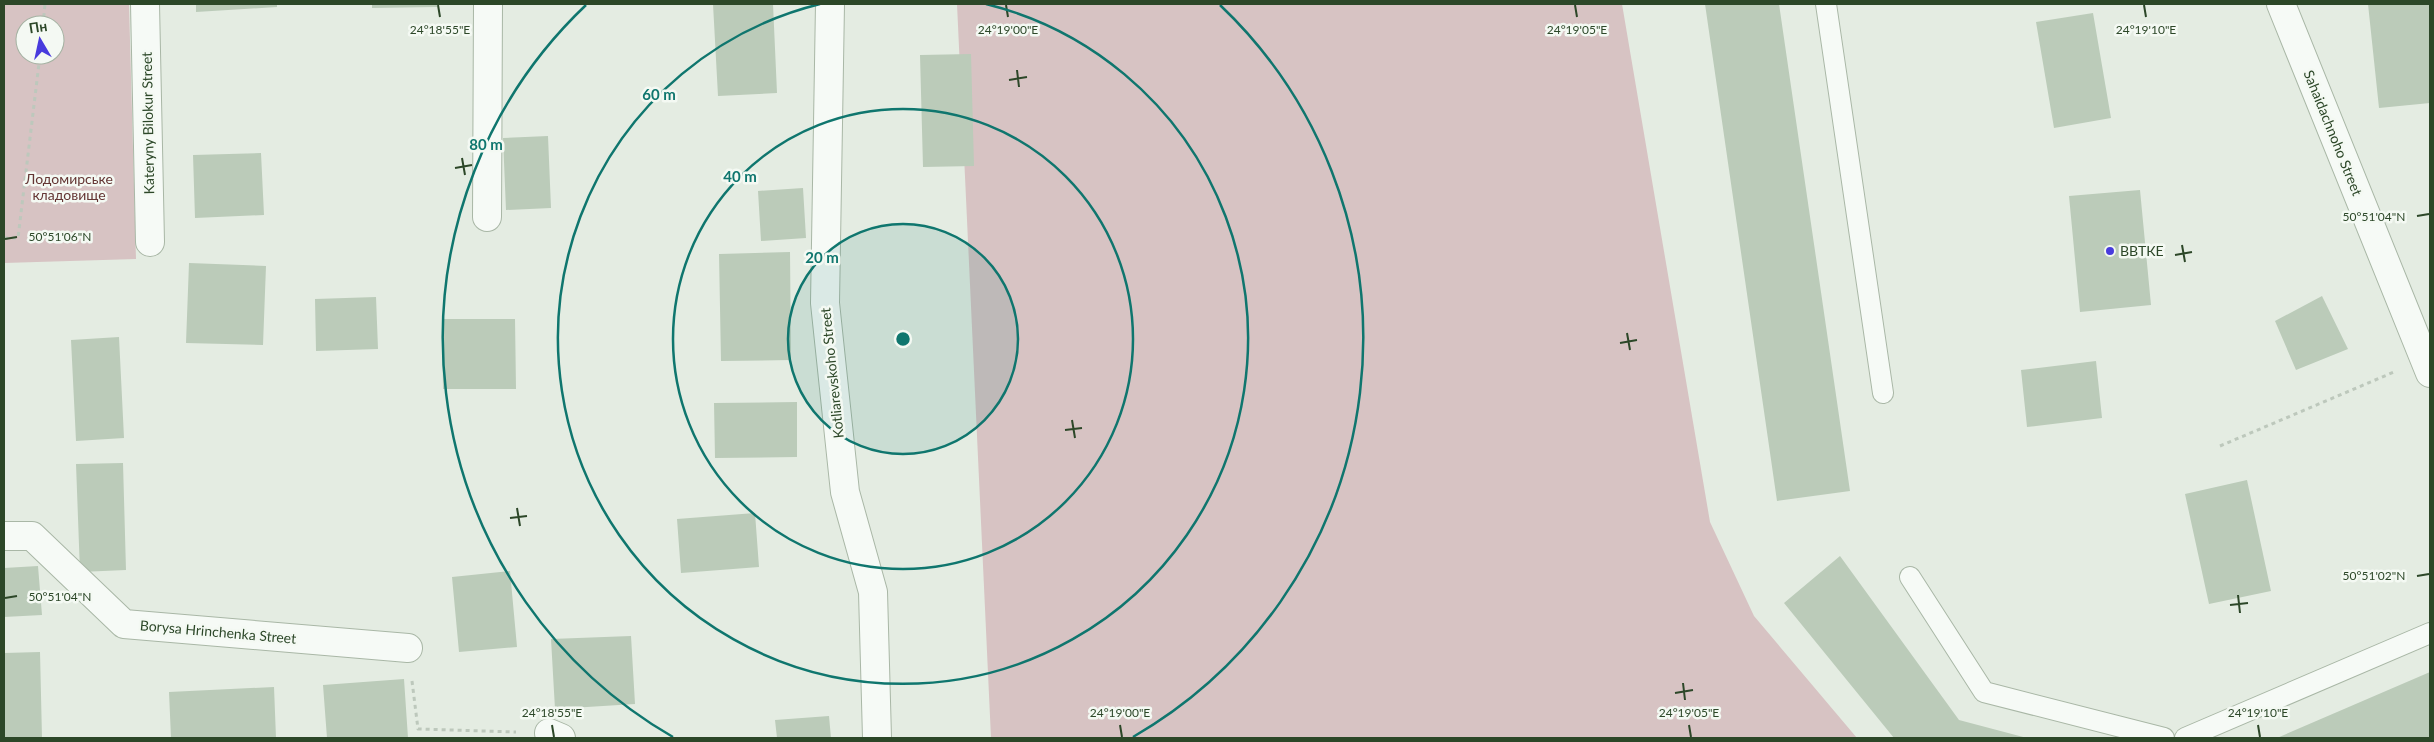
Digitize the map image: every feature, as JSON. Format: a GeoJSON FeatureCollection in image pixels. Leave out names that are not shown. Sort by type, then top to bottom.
{"type":"FeatureCollection","features":[{"type":"Feature","properties":{"kind":"street","name":"Kateryny Bilokur Street"},"geometry":{"type":"LineString","coordinates":[[145,4],[150,242]]}},
{"type":"Feature","properties":{"kind":"street"},"geometry":{"type":"LineString","coordinates":[[487,217],[488,4]]}},
{"type":"Feature","properties":{"kind":"street","name":"Kotliarevskoho Street"},"geometry":{"type":"LineString","coordinates":[[830,4],[825,303],[844,492],[873,592],[877,738]]}},
{"type":"Feature","properties":{"kind":"street","name":"Sahaidachnoho Street"},"geometry":{"type":"LineString","coordinates":[[2281,4],[2428,366]]}},
{"type":"Feature","properties":{"kind":"street","name":"Borysa Hrinchenka Street"},"geometry":{"type":"LineString","coordinates":[[4,536],[32,536],[124,624],[408,648]]}},
{"type":"Feature","properties":{"kind":"lane"},"geometry":{"type":"LineString","coordinates":[[1826,4],[1883,394]]}},
{"type":"Feature","properties":{"kind":"lane"},"geometry":{"type":"LineString","coordinates":[[1910,577],[1984,692],[2164,738]]}},
{"type":"Feature","properties":{"kind":"lane"},"geometry":{"type":"LineString","coordinates":[[2184,738],[2430,633]]}},
{"type":"Feature","properties":{"kind":"path"},"geometry":{"type":"LineString","coordinates":[[4,238],[18,238],[39,65]]}},
{"type":"Feature","properties":{"kind":"path"},"geometry":{"type":"LineString","coordinates":[[2220,446],[2428,366]]}},
{"type":"Feature","properties":{"kind":"path"},"geometry":{"type":"LineString","coordinates":[[408,648],[418,729],[555,736]]}},
{"type":"Feature","properties":{"kind":"green space","name":"Лодомирське кладовище"},"geometry":{"type":"Polygon","coordinates":[[[4,4],[129,4],[136,259],[4,263],[4,4]]]}},
{"type":"Feature","properties":{"kind":"green space"},"geometry":{"type":"Polygon","coordinates":[[[957,4],[1622,4],[1710,522],[1754,616],[1857,738],[991,738],[957,4]]]}},
{"type":"Feature","properties":{"kind":"building"},"geometry":{"type":"Polygon","coordinates":[[[196,4],[277,4],[277,7],[196,12],[196,4]]]}},
{"type":"Feature","properties":{"kind":"building"},"geometry":{"type":"Polygon","coordinates":[[[372,4],[437,4],[437,7],[372,8],[372,4]]]}},
{"type":"Feature","properties":{"kind":"building"},"geometry":{"type":"Polygon","coordinates":[[[713,4],[773,4],[777,93],[718,96],[713,4]]]}},
{"type":"Feature","properties":{"kind":"building"},"geometry":{"type":"Polygon","coordinates":[[[1705,4],[1779,4],[1850,491],[1777,501],[1705,4]]]}},
{"type":"Feature","properties":{"kind":"building"},"geometry":{"type":"Polygon","coordinates":[[[2368,4],[2430,4],[2430,103],[2379,108],[2368,4]]]}},
{"type":"Feature","properties":{"kind":"building"},"geometry":{"type":"Polygon","coordinates":[[[2093,13],[2111,118],[2054,128],[2036,22],[2093,13]]]}},
{"type":"Feature","properties":{"kind":"building"},"geometry":{"type":"Polygon","coordinates":[[[971,54],[974,166],[923,167],[920,55],[971,54]]]}},
{"type":"Feature","properties":{"kind":"building"},"geometry":{"type":"Polygon","coordinates":[[[548,136],[551,208],[506,210],[503,138],[548,136]]]}},
{"type":"Feature","properties":{"kind":"building"},"geometry":{"type":"Polygon","coordinates":[[[261,153],[264,215],[195,218],[193,155],[261,153]]]}},
{"type":"Feature","properties":{"kind":"building"},"geometry":{"type":"Polygon","coordinates":[[[803,188],[806,238],[761,241],[758,191],[803,188]]]}},
{"type":"Feature","properties":{"kind":"building","name":"ВВТКЕ"},"geometry":{"type":"Polygon","coordinates":[[[2140,190],[2151,305],[2080,312],[2069,196],[2140,190]]]}},
{"type":"Feature","properties":{"kind":"building"},"geometry":{"type":"Polygon","coordinates":[[[790,252],[791,360],[721,361],[719,254],[790,252]]]}},
{"type":"Feature","properties":{"kind":"building"},"geometry":{"type":"Polygon","coordinates":[[[189,263],[266,266],[263,345],[186,343],[189,263]]]}},
{"type":"Feature","properties":{"kind":"building"},"geometry":{"type":"Polygon","coordinates":[[[2322,296],[2348,349],[2296,370],[2275,321],[2322,296]]]}},
{"type":"Feature","properties":{"kind":"building"},"geometry":{"type":"Polygon","coordinates":[[[376,297],[378,349],[316,351],[315,299],[376,297]]]}},
{"type":"Feature","properties":{"kind":"building"},"geometry":{"type":"Polygon","coordinates":[[[442,319],[515,319],[516,389],[443,389],[442,319]]]}},
{"type":"Feature","properties":{"kind":"building"},"geometry":{"type":"Polygon","coordinates":[[[119,337],[124,438],[76,441],[71,340],[119,337]]]}},
{"type":"Feature","properties":{"kind":"building"},"geometry":{"type":"Polygon","coordinates":[[[2096,361],[2102,418],[2027,427],[2021,370],[2096,361]]]}},
{"type":"Feature","properties":{"kind":"building"},"geometry":{"type":"Polygon","coordinates":[[[797,402],[797,457],[715,458],[714,403],[797,402]]]}},
{"type":"Feature","properties":{"kind":"building"},"geometry":{"type":"Polygon","coordinates":[[[123,463],[126,570],[80,572],[76,464],[123,463]]]}},
{"type":"Feature","properties":{"kind":"building"},"geometry":{"type":"Polygon","coordinates":[[[2247,480],[2271,591],[2209,604],[2185,494],[2247,480]]]}},
{"type":"Feature","properties":{"kind":"building"},"geometry":{"type":"Polygon","coordinates":[[[755,513],[759,567],[681,573],[677,519],[755,513]]]}},
{"type":"Feature","properties":{"kind":"building"},"geometry":{"type":"Polygon","coordinates":[[[1840,556],[1959,720],[2027,738],[1894,738],[1784,603],[1840,556]]]}},
{"type":"Feature","properties":{"kind":"building"},"geometry":{"type":"Polygon","coordinates":[[[38,566],[42,615],[4,617],[4,568],[38,566]]]}},
{"type":"Feature","properties":{"kind":"building"},"geometry":{"type":"Polygon","coordinates":[[[510,571],[517,647],[459,652],[452,577],[510,571]]]}},
{"type":"Feature","properties":{"kind":"building"},"geometry":{"type":"Polygon","coordinates":[[[631,636],[635,704],[555,709],[551,639],[631,636]]]}},
{"type":"Feature","properties":{"kind":"building"},"geometry":{"type":"Polygon","coordinates":[[[40,652],[42,738],[4,738],[4,653],[40,652]]]}},
{"type":"Feature","properties":{"kind":"building"},"geometry":{"type":"Polygon","coordinates":[[[2430,672],[2430,738],[2277,738],[2430,672]]]}},
{"type":"Feature","properties":{"kind":"building"},"geometry":{"type":"Polygon","coordinates":[[[404,679],[408,738],[327,738],[323,685],[404,679]]]}},
{"type":"Feature","properties":{"kind":"building"},"geometry":{"type":"Polygon","coordinates":[[[274,687],[276,738],[171,738],[169,692],[274,687]]]}},
{"type":"Feature","properties":{"kind":"building"},"geometry":{"type":"Polygon","coordinates":[[[829,716],[831,738],[777,738],[775,720],[829,716]]]}},
{"type":"Feature","properties":{"kind":"place","name":"ВВТКЕ"},"geometry":{"type":"Point","coordinates":[2110,251]}}]}
